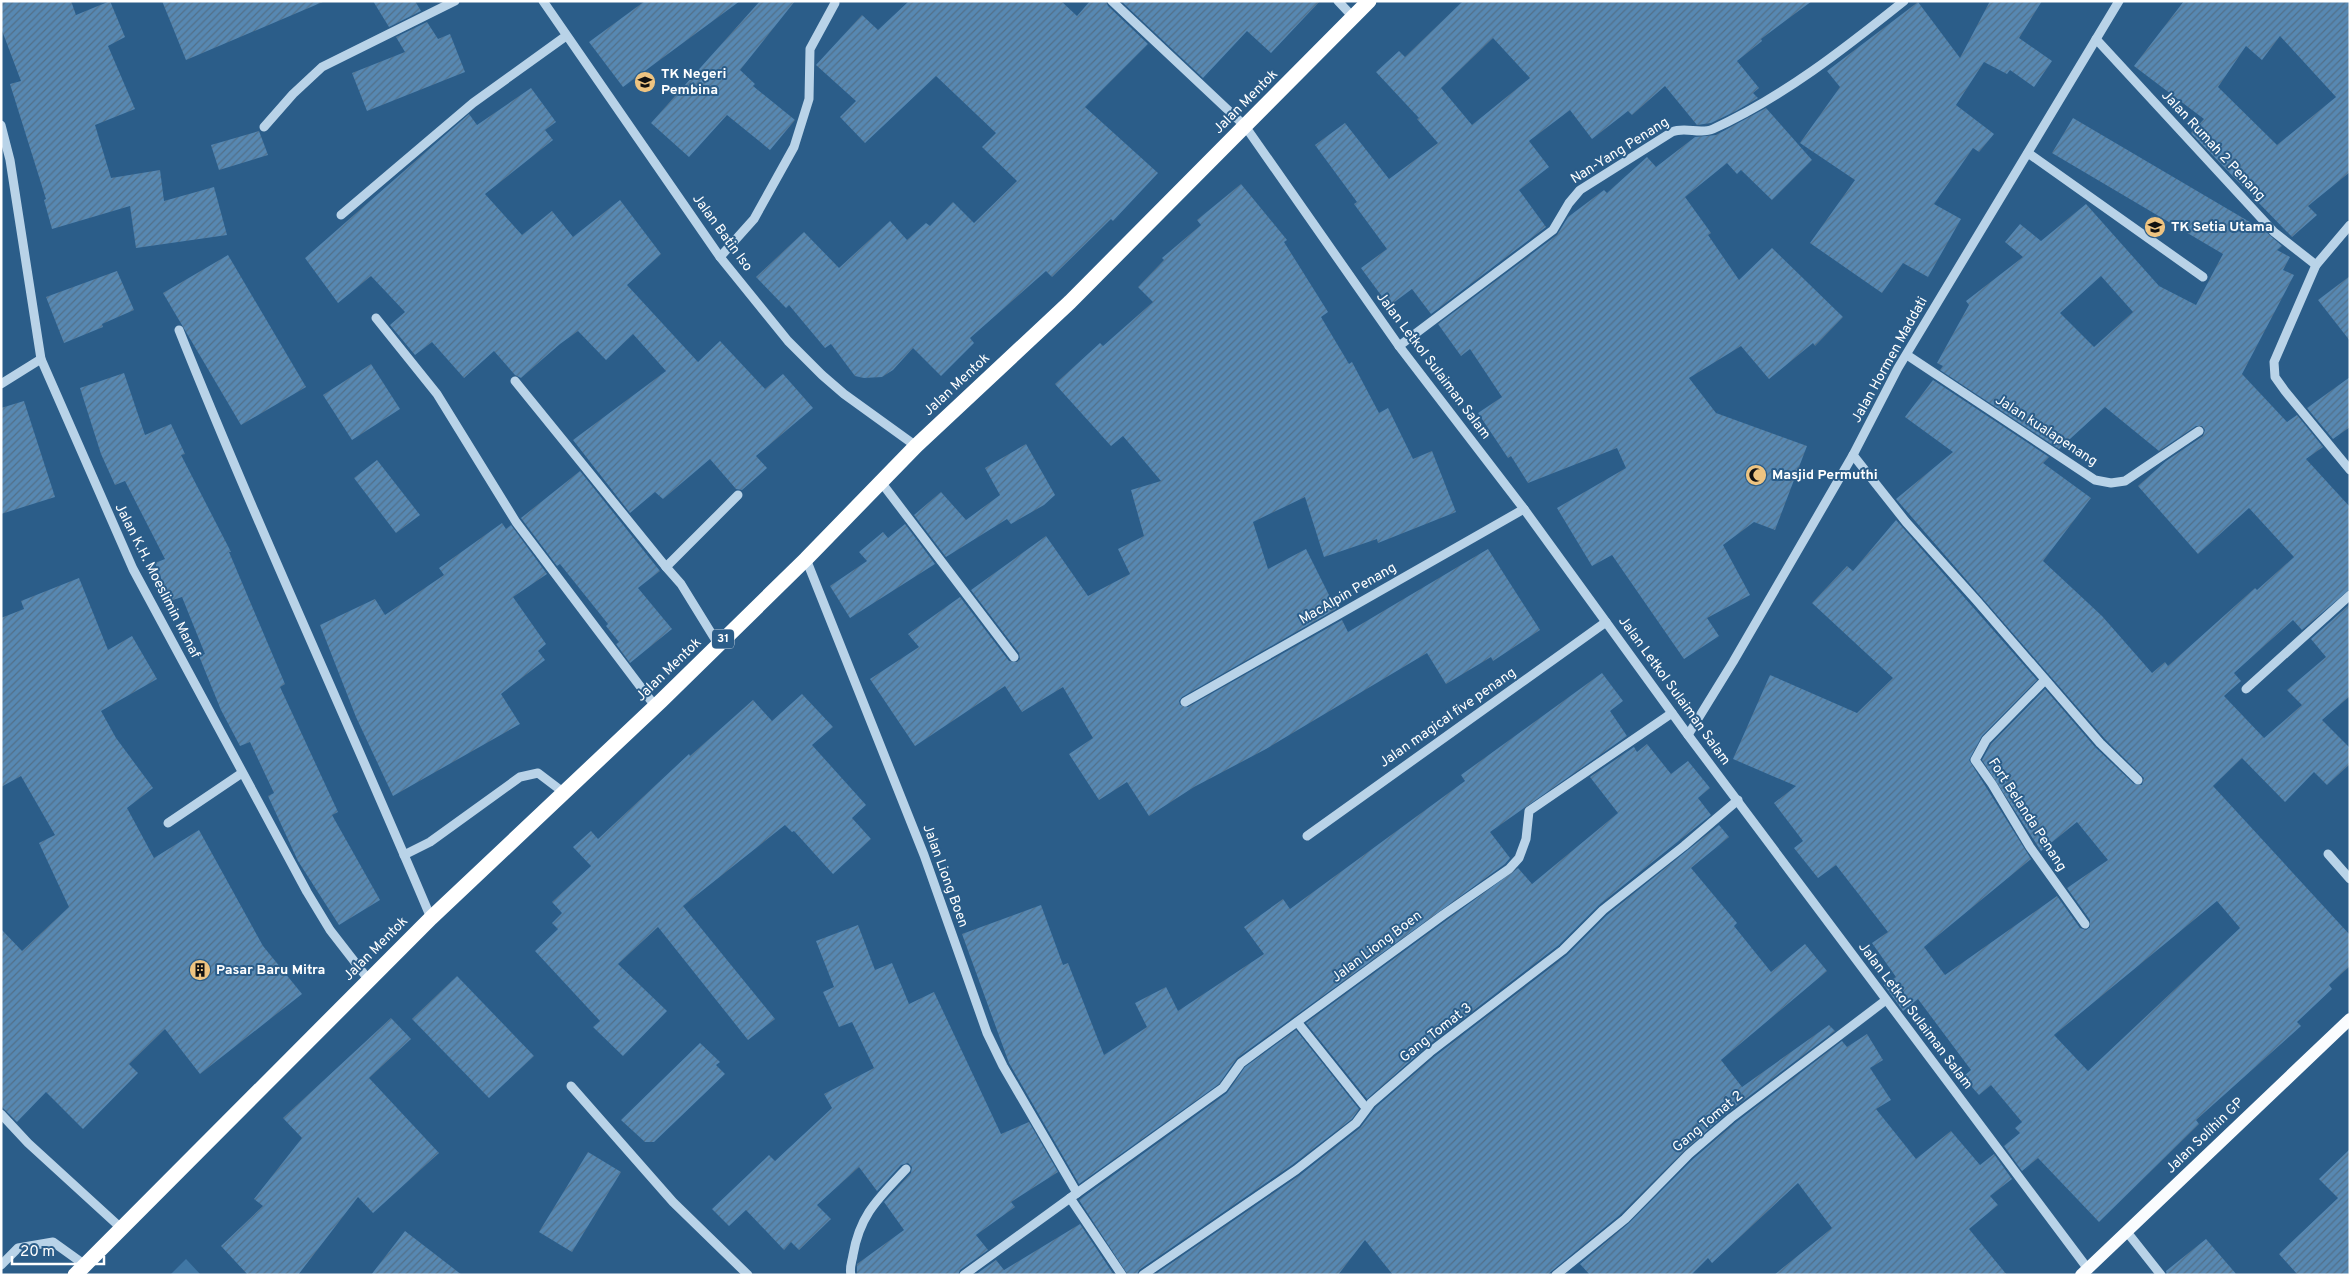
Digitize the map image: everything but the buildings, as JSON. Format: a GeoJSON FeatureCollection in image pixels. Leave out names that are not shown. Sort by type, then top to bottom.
{"type":"FeatureCollection","features":[{"type":"Feature","properties":{"kind":"highway","name":"Jalan Mentok"},"geometry":{"type":"LineString","coordinates":[[80,1270],[368,979],[655,706],[806,559],[916,446],[1070,302],[1369,1]]}},
{"type":"Feature","properties":{"kind":"main road","name":"Jalan Solihin GP"},"geometry":{"type":"LineString","coordinates":[[2084,1272],[2350,1020]]}},
{"type":"Feature","properties":{"kind":"street"},"geometry":{"type":"LineString","coordinates":[[264,127],[293,94],[322,68],[455,1]]}},
{"type":"Feature","properties":{"kind":"street","name":"Jalan Batin Iso"},"geometry":{"type":"LineString","coordinates":[[543,1],[720,257],[788,341],[822,375],[866,411],[916,446]]}},
{"type":"Feature","properties":{"kind":"street","name":"Jalan Letkol Sulaiman Salam"},"geometry":{"type":"LineString","coordinates":[[1112,1],[1244,126],[1399,346],[1524,509],[1688,735],[1886,1000],[2084,1272]]}},
{"type":"Feature","properties":{"kind":"street"},"geometry":{"type":"LineString","coordinates":[[1338,1],[1353,17]]}},
{"type":"Feature","properties":{"kind":"street","name":"Nan-Yang Penang"},"geometry":{"type":"LineString","coordinates":[[1399,346],[1553,230],[1569,203],[1580,190],[1677,130],[1709,131],[1779,94],[1845,49],[1904,1]]}},
{"type":"Feature","properties":{"kind":"street","name":"Jalan Hormen Maddati"},"geometry":{"type":"LineString","coordinates":[[1688,735],[1733,662],[1853,455],[1907,355],[2119,1]]}},
{"type":"Feature","properties":{"kind":"street"},"geometry":{"type":"LineString","coordinates":[[720,257],[754,219],[794,147],[809,99],[810,49],[835,3]]}},
{"type":"Feature","properties":{"kind":"street"},"geometry":{"type":"LineString","coordinates":[[341,215],[473,103],[566,36]]}},
{"type":"Feature","properties":{"kind":"street","name":"Jalan Rumah 2 Penang"},"geometry":{"type":"LineString","coordinates":[[2096,39],[2274,232],[2316,265]]}},
{"type":"Feature","properties":{"kind":"street","name":"Jalan K.H. Moeslimin Manaf"},"geometry":{"type":"LineString","coordinates":[[1,125],[10,160],[41,359],[133,569],[307,892],[330,930],[368,979]]}},
{"type":"Feature","properties":{"kind":"street"},"geometry":{"type":"LineString","coordinates":[[2028,153],[2203,277]]}},
{"type":"Feature","properties":{"kind":"street"},"geometry":{"type":"LineString","coordinates":[[1,164],[10,160]]}},
{"type":"Feature","properties":{"kind":"street"},"geometry":{"type":"LineString","coordinates":[[2350,225],[2316,265],[2274,362],[2275,376],[2350,470]]}},
{"type":"Feature","properties":{"kind":"street"},"geometry":{"type":"LineString","coordinates":[[376,318],[437,394],[516,522],[655,706]]}},
{"type":"Feature","properties":{"kind":"street"},"geometry":{"type":"LineString","coordinates":[[179,330],[230,459],[335,693],[430,918]]}},
{"type":"Feature","properties":{"kind":"street","name":"Jalan kualapenang"},"geometry":{"type":"LineString","coordinates":[[1907,355],[2095,480],[2110,483],[2125,480],[2138,474],[2199,431]]}},
{"type":"Feature","properties":{"kind":"street"},"geometry":{"type":"LineString","coordinates":[[1,384],[41,359]]}},
{"type":"Feature","properties":{"kind":"street"},"geometry":{"type":"LineString","coordinates":[[515,381],[681,584],[718,644]]}},
{"type":"Feature","properties":{"kind":"street"},"geometry":{"type":"LineString","coordinates":[[1853,455],[1906,522],[2100,743],[2138,780]]}},
{"type":"Feature","properties":{"kind":"street"},"geometry":{"type":"LineString","coordinates":[[881,482],[1014,657]]}},
{"type":"Feature","properties":{"kind":"street"},"geometry":{"type":"LineString","coordinates":[[666,567],[738,495]]}},
{"type":"Feature","properties":{"kind":"street","name":"MacAlpin Penang"},"geometry":{"type":"LineString","coordinates":[[1185,702],[1524,509]]}},
{"type":"Feature","properties":{"kind":"street","name":"Jalan Liong Boen"},"geometry":{"type":"LineString","coordinates":[[806,559],[924,854],[987,1033],[1073,1195]]}},
{"type":"Feature","properties":{"kind":"street"},"geometry":{"type":"LineString","coordinates":[[2246,688],[2350,595]]}},
{"type":"Feature","properties":{"kind":"street","name":"Jalan magical five penang"},"geometry":{"type":"LineString","coordinates":[[1306,836],[1606,622]]}},
{"type":"Feature","properties":{"kind":"street","name":"Fort Belanda Penang"},"geometry":{"type":"LineString","coordinates":[[2045,680],[1986,740],[1975,760],[1992,784],[2030,847],[2084,924]]}},
{"type":"Feature","properties":{"kind":"street","name":"Jalan Liong Boen"},"geometry":{"type":"LineString","coordinates":[[964,1275],[1223,1088],[1241,1063],[1509,869],[1518,858],[1526,839],[1530,811],[1672,712]]}},
{"type":"Feature","properties":{"kind":"street"},"geometry":{"type":"LineString","coordinates":[[168,823],[242,773]]}},
{"type":"Feature","properties":{"kind":"street"},"geometry":{"type":"LineString","coordinates":[[404,855],[430,842],[520,777],[538,773],[563,792]]}},
{"type":"Feature","properties":{"kind":"street","name":"Gang Tomat 3"},"geometry":{"type":"LineString","coordinates":[[1143,1275],[1296,1170],[1356,1123],[1366,1108],[1430,1052],[1489,1009],[1563,950],[1603,910],[1684,846],[1738,800]]}},
{"type":"Feature","properties":{"kind":"street"},"geometry":{"type":"LineString","coordinates":[[2328,854],[2350,878]]}},
{"type":"Feature","properties":{"kind":"street","name":"Gang Tomat 2"},"geometry":{"type":"LineString","coordinates":[[1556,1275],[1625,1219],[1689,1154],[1732,1118],[1886,1000]]}},
{"type":"Feature","properties":{"kind":"street"},"geometry":{"type":"LineString","coordinates":[[1298,1023],[1366,1108]]}},
{"type":"Feature","properties":{"kind":"street"},"geometry":{"type":"LineString","coordinates":[[571,1086],[673,1202],[748,1275]]}},
{"type":"Feature","properties":{"kind":"street"},"geometry":{"type":"LineString","coordinates":[[1,1114],[28,1143],[122,1228]]}},
{"type":"Feature","properties":{"kind":"street"},"geometry":{"type":"LineString","coordinates":[[851,1275],[854,1249],[860,1228],[869,1209],[906,1169]]}},
{"type":"Feature","properties":{"kind":"street"},"geometry":{"type":"LineString","coordinates":[[1073,1195],[1122,1275]]}},
{"type":"Feature","properties":{"kind":"street"},"geometry":{"type":"LineString","coordinates":[[2127,1232],[2162,1275]]}},
{"type":"Feature","properties":{"kind":"street"},"geometry":{"type":"LineString","coordinates":[[1,1265],[18,1248],[53,1242],[80,1270]]}},
{"type":"Feature","properties":{"kind":"shaded area"},"geometry":{"type":"Polygon","coordinates":[[[186,1259],[201,1275],[170,1275],[186,1259]]]}},
{"type":"Feature","properties":{"kind":"place","name":"TK Negeri Pembina"},"geometry":{"type":"Point","coordinates":[645,82]}},
{"type":"Feature","properties":{"kind":"place","name":"TK Setia Utama"},"geometry":{"type":"Point","coordinates":[2155,227]}},
{"type":"Feature","properties":{"kind":"place","name":"Masjid Permuthi"},"geometry":{"type":"Point","coordinates":[1756,475]}},
{"type":"Feature","properties":{"kind":"place","name":"Pasar Baru Mitra"},"geometry":{"type":"Point","coordinates":[200,970]}}]}
